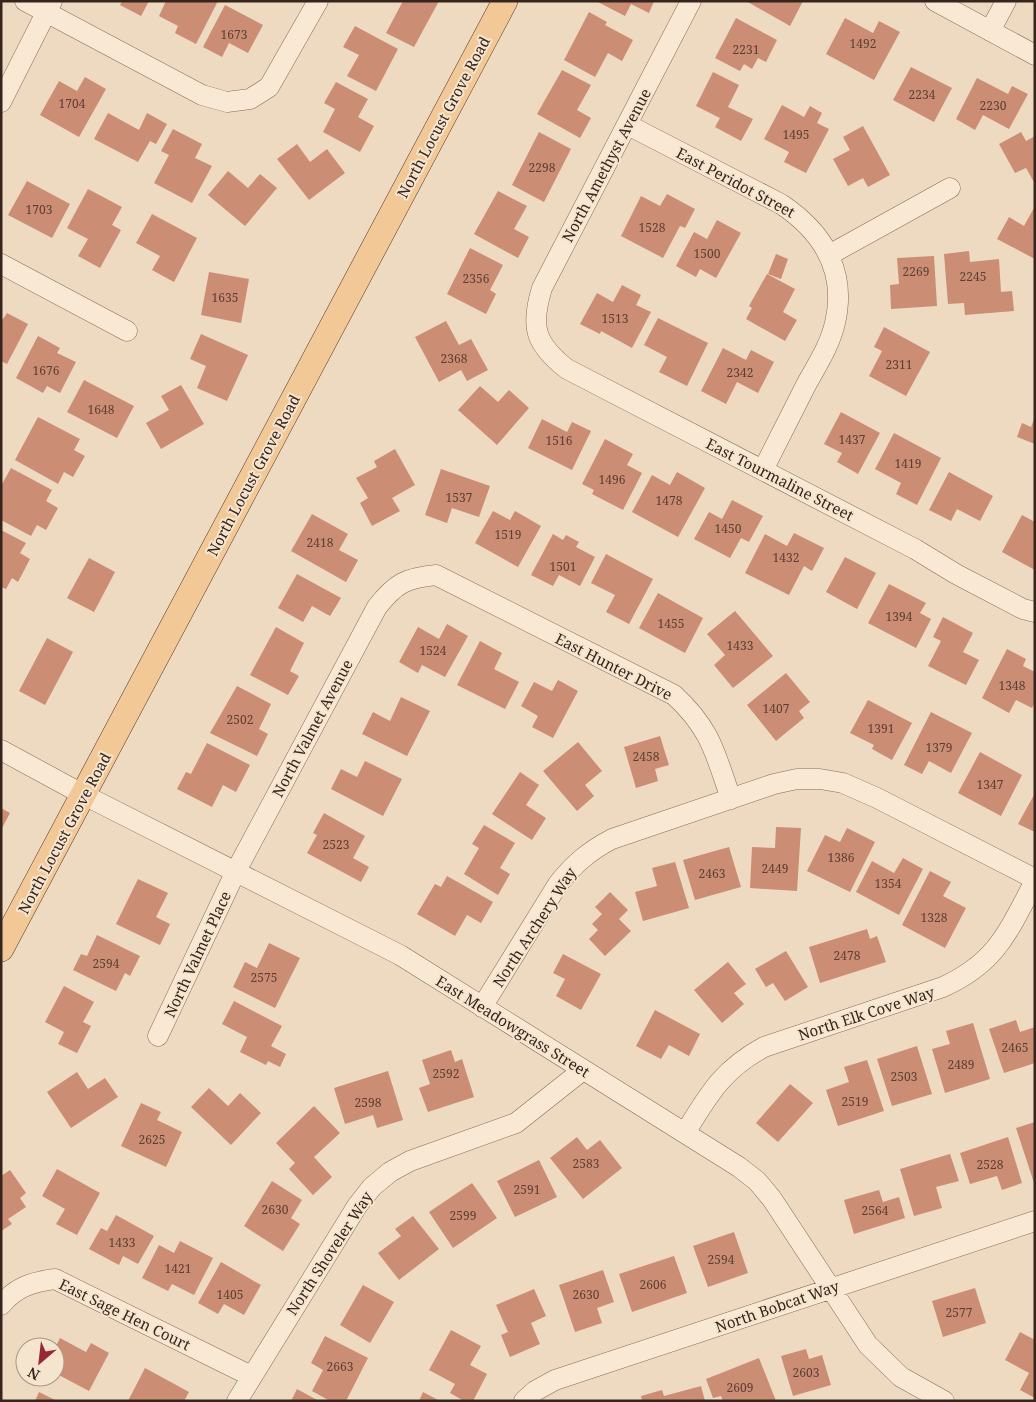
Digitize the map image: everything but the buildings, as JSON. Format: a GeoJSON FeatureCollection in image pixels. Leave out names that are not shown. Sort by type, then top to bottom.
{"type":"FeatureCollection","features":[{"type":"Feature","properties":{"kind":"main road","name":"North Locust Grove Road"},"geometry":{"type":"LineString","coordinates":[[1,949],[505,1]]}},
{"type":"Feature","properties":{"kind":"street"},"geometry":{"type":"LineString","coordinates":[[25,1],[49,7],[202,95],[227,102],[250,99],[270,87],[318,1]]}},
{"type":"Feature","properties":{"kind":"street","name":"North Amethyst Avenue"},"geometry":{"type":"LineString","coordinates":[[537,333],[535,310],[542,288],[691,1]]}},
{"type":"Feature","properties":{"kind":"street"},"geometry":{"type":"LineString","coordinates":[[935,1],[1035,55]]}},
{"type":"Feature","properties":{"kind":"street"},"geometry":{"type":"LineString","coordinates":[[990,31],[1006,1]]}},
{"type":"Feature","properties":{"kind":"street"},"geometry":{"type":"LineString","coordinates":[[1,102],[49,7]]}},
{"type":"Feature","properties":{"kind":"street","name":"East Peridot Street"},"geometry":{"type":"LineString","coordinates":[[628,125],[781,204],[802,218],[818,235],[829,255],[836,278],[838,301],[835,324],[826,346],[763,470]]}},
{"type":"Feature","properties":{"kind":"street"},"geometry":{"type":"LineString","coordinates":[[829,255],[950,188]]}},
{"type":"Feature","properties":{"kind":"street"},"geometry":{"type":"LineString","coordinates":[[1,264],[127,331]]}},
{"type":"Feature","properties":{"kind":"street","name":"East Tourmaline Street"},"geometry":{"type":"LineString","coordinates":[[537,333],[549,354],[567,369],[915,549],[956,574],[1023,609],[1035,612]]}},
{"type":"Feature","properties":{"kind":"street","name":"East Hunter Drive"},"geometry":{"type":"LineString","coordinates":[[392,588],[413,577],[436,575],[674,695],[691,711],[705,729],[731,798]]}},
{"type":"Feature","properties":{"kind":"street","name":"North Valmet Avenue"},"geometry":{"type":"LineString","coordinates":[[236,871],[377,606],[392,588]]}},
{"type":"Feature","properties":{"kind":"street","name":"East Meadowgrass Street"},"geometry":{"type":"LineString","coordinates":[[1,750],[84,795],[400,956],[739,1167],[757,1182],[772,1199],[868,1345],[901,1377],[944,1401]]}},
{"type":"Feature","properties":{"kind":"street"},"geometry":{"type":"LineString","coordinates":[[731,798],[774,784],[797,779],[820,779],[843,783],[877,798],[1035,880]]}},
{"type":"Feature","properties":{"kind":"street","name":"North Archery Way"},"geometry":{"type":"LineString","coordinates":[[482,1007],[558,884],[573,865],[591,850],[612,839],[731,798]]}},
{"type":"Feature","properties":{"kind":"street","name":"North Valmet Place"},"geometry":{"type":"LineString","coordinates":[[158,1036],[236,871]]}},
{"type":"Feature","properties":{"kind":"street","name":"North Elk Cove Way"},"geometry":{"type":"LineString","coordinates":[[685,1133],[724,1074],[743,1059],[764,1047],[943,987],[966,977],[984,963],[1000,946],[1035,880]]}},
{"type":"Feature","properties":{"kind":"street","name":"North Shoveler Way"},"geometry":{"type":"LineString","coordinates":[[237,1401],[357,1206],[372,1187],[390,1172],[410,1161],[516,1123],[583,1070]]}},
{"type":"Feature","properties":{"kind":"street","name":"North Bobcat Way"},"geometry":{"type":"LineString","coordinates":[[524,1401],[535,1391],[555,1380],[1035,1221]]}},
{"type":"Feature","properties":{"kind":"street","name":"East Sage Hen Court"},"geometry":{"type":"LineString","coordinates":[[1,1305],[11,1293],[32,1282],[55,1280],[251,1376]]}}]}
